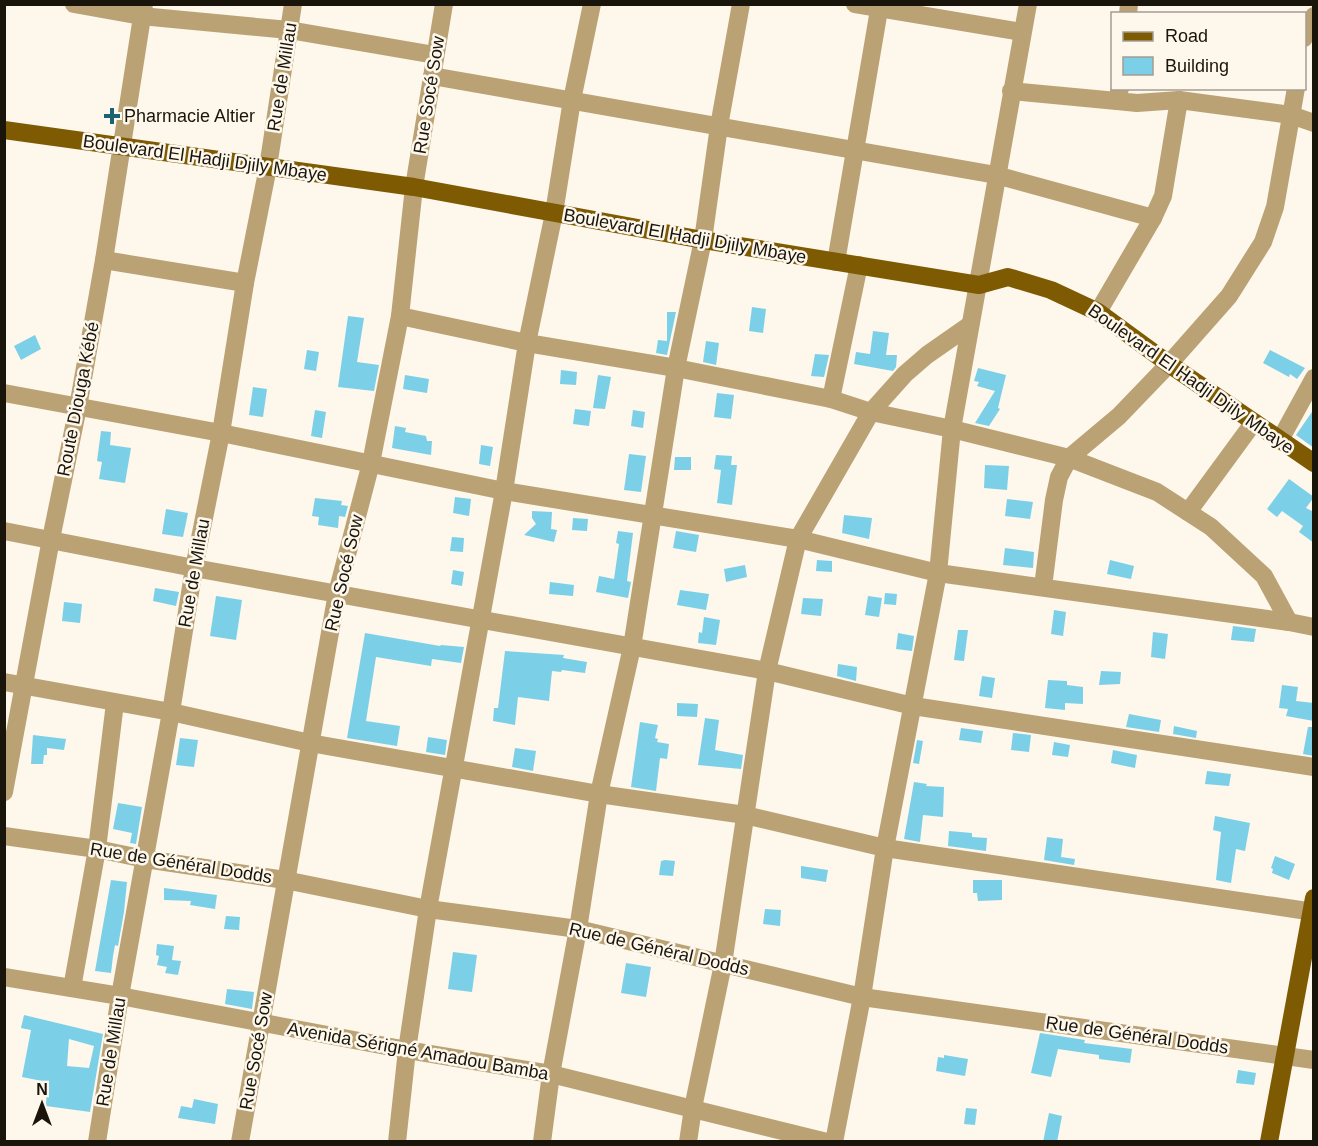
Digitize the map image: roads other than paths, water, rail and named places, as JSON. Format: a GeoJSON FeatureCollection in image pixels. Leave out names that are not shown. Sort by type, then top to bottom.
{"type":"FeatureCollection","features":[{"type":"Feature","properties":{"kind":"main road","name":"Boulevard El Hadji Djily Mbaye"},"geometry":{"type":"LineString","coordinates":[[4,130],[414,188],[703,240],[979,285],[1008,277],[1051,290],[1098,312],[1169,364],[1314,463]]}},
{"type":"Feature","properties":{"kind":"main road"},"geometry":{"type":"LineString","coordinates":[[1269,1142],[1313,907]]}},
{"type":"Feature","properties":{"kind":"street"},"geometry":{"type":"LineString","coordinates":[[75,4],[143,10],[289,30],[435,55]]}},
{"type":"Feature","properties":{"kind":"street","name":"Rue de Millau"},"geometry":{"type":"LineString","coordinates":[[97,1142],[194,568],[221,433],[245,284],[268,167],[293,4]]}},
{"type":"Feature","properties":{"kind":"street","name":"Rue Socé Sow"},"geometry":{"type":"LineString","coordinates":[[240,1142],[337,593],[371,463],[400,316],[414,188],[444,4]]}},
{"type":"Feature","properties":{"kind":"street"},"geometry":{"type":"LineString","coordinates":[[396,1142],[428,909],[504,491],[527,343],[554,213],[572,100],[592,4]]}},
{"type":"Feature","properties":{"kind":"street"},"geometry":{"type":"LineString","coordinates":[[542,1142],[551,1074],[578,929],[599,794],[632,647],[676,368],[703,240],[719,126],[741,4]]}},
{"type":"Feature","properties":{"kind":"street"},"geometry":{"type":"LineString","coordinates":[[855,4],[1022,32]]}},
{"type":"Feature","properties":{"kind":"street"},"geometry":{"type":"LineString","coordinates":[[834,1142],[862,997],[885,848],[938,573],[952,429],[1028,4]]}},
{"type":"Feature","properties":{"kind":"street"},"geometry":{"type":"LineString","coordinates":[[836,262],[880,7]]}},
{"type":"Feature","properties":{"kind":"street","name":"Route Diouga Kébé"},"geometry":{"type":"LineString","coordinates":[[4,792],[78,407],[104,260],[143,10]]}},
{"type":"Feature","properties":{"kind":"street"},"geometry":{"type":"LineString","coordinates":[[1306,36],[1314,16]]}},
{"type":"Feature","properties":{"kind":"street"},"geometry":{"type":"LineString","coordinates":[[432,76],[996,175],[1153,218]]}},
{"type":"Feature","properties":{"kind":"street"},"geometry":{"type":"LineString","coordinates":[[1043,587],[1054,500],[1059,477],[1069,458],[1119,416],[1169,364],[1229,296],[1263,242],[1275,207],[1296,90]]}},
{"type":"Feature","properties":{"kind":"street"},"geometry":{"type":"LineString","coordinates":[[1011,91],[1118,95],[1137,103],[1179,100],[1291,115],[1314,123]]}},
{"type":"Feature","properties":{"kind":"street"},"geometry":{"type":"LineString","coordinates":[[1098,312],[1153,218],[1165,191],[1179,100]]}},
{"type":"Feature","properties":{"kind":"street"},"geometry":{"type":"LineString","coordinates":[[104,260],[245,284]]}},
{"type":"Feature","properties":{"kind":"street"},"geometry":{"type":"LineString","coordinates":[[831,399],[859,265]]}},
{"type":"Feature","properties":{"kind":"street"},"geometry":{"type":"LineString","coordinates":[[400,316],[527,343],[676,368],[831,399],[871,412],[1069,458],[1157,492],[1211,527],[1264,576],[1289,622]]}},
{"type":"Feature","properties":{"kind":"street"},"geometry":{"type":"LineString","coordinates":[[688,1142],[723,964],[767,671],[798,539],[871,412],[905,374],[970,325]]}},
{"type":"Feature","properties":{"kind":"street"},"geometry":{"type":"LineString","coordinates":[[1280,440],[1314,378]]}},
{"type":"Feature","properties":{"kind":"street"},"geometry":{"type":"LineString","coordinates":[[4,393],[221,433],[504,491],[798,539],[938,573],[1314,627]]}},
{"type":"Feature","properties":{"kind":"street"},"geometry":{"type":"LineString","coordinates":[[1188,512],[1254,422]]}},
{"type":"Feature","properties":{"kind":"street"},"geometry":{"type":"LineString","coordinates":[[4,531],[194,568],[767,671],[914,706],[1314,767]]}},
{"type":"Feature","properties":{"kind":"street"},"geometry":{"type":"LineString","coordinates":[[4,682],[171,712],[310,743],[599,794],[746,815],[885,848],[1313,907]]}},
{"type":"Feature","properties":{"kind":"street"},"geometry":{"type":"LineString","coordinates":[[72,988],[97,849],[115,703]]}},
{"type":"Feature","properties":{"kind":"street","name":"Rue de Général Dodds"},"geometry":{"type":"LineString","coordinates":[[4,836],[285,879],[428,909],[578,929],[862,997],[1314,1060]]}},
{"type":"Feature","properties":{"kind":"street","name":"Avenida Sérigné Amadou Bamba"},"geometry":{"type":"LineString","coordinates":[[4,977],[551,1074],[827,1142]]}},
{"type":"Feature","properties":{"kind":"place","name":"Pharmacie Altier"},"geometry":{"type":"Point","coordinates":[112,116]}}]}
